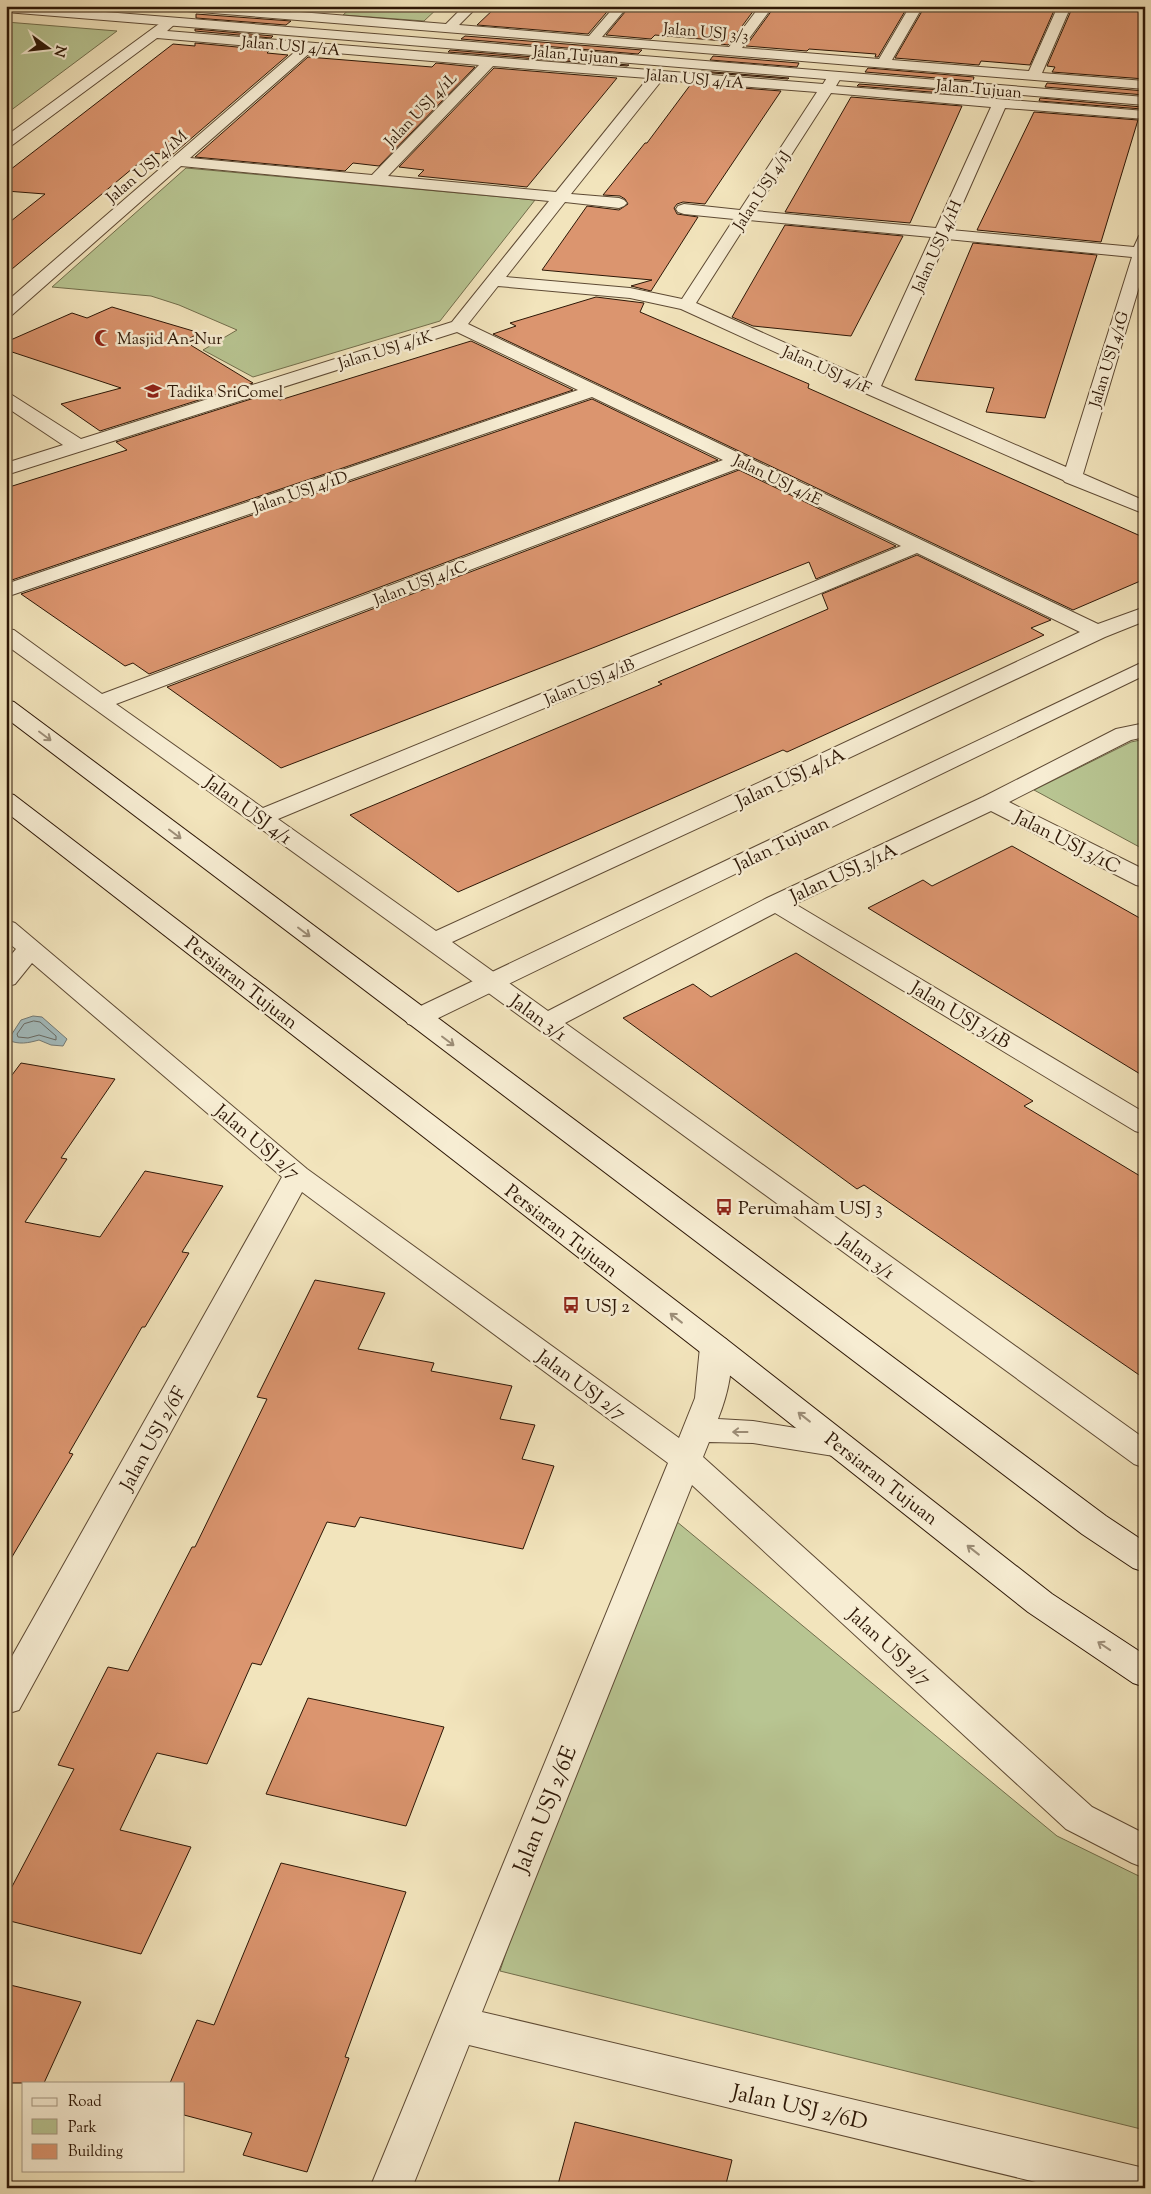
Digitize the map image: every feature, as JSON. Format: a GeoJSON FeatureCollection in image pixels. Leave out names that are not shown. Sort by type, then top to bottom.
{"type":"FeatureCollection","features":[{"type":"Feature","properties":{"kind":"street","name":"Jalan USJ 4/1M"},"geometry":{"type":"LineString","coordinates":[[6,311],[178,161],[308,40],[324,18],[337,6]]}},
{"type":"Feature","properties":{"kind":"street"},"geometry":{"type":"LineString","coordinates":[[450,28],[472,6]]}},
{"type":"Feature","properties":{"kind":"street"},"geometry":{"type":"LineString","coordinates":[[592,40],[622,6]]}},
{"type":"Feature","properties":{"kind":"street"},"geometry":{"type":"LineString","coordinates":[[733,51],[767,6]]}},
{"type":"Feature","properties":{"kind":"street"},"geometry":{"type":"LineString","coordinates":[[884,63],[917,6]]}},
{"type":"Feature","properties":{"kind":"street"},"geometry":{"type":"LineString","coordinates":[[1034,76],[1065,6]]}},
{"type":"Feature","properties":{"kind":"street","name":"Jalan USJ 3/3"},"geometry":{"type":"LineString","coordinates":[[182,7],[1145,85]]}},
{"type":"Feature","properties":{"kind":"street","name":"Jalan Tujuan"},"geometry":{"type":"LineString","coordinates":[[6,8],[171,21],[308,40],[835,76],[1145,101]]}},
{"type":"Feature","properties":{"kind":"street"},"geometry":{"type":"LineString","coordinates":[[6,143],[171,21]]}},
{"type":"Feature","properties":{"kind":"street","name":"Jalan USJ 4/1A"},"geometry":{"type":"LineString","coordinates":[[155,34],[308,40],[489,62],[1145,115]]}},
{"type":"Feature","properties":{"kind":"street","name":"Jalan USJ 4/1L"},"geometry":{"type":"LineString","coordinates":[[376,180],[489,62]]}},
{"type":"Feature","properties":{"kind":"street","name":"Jalan USJ 4/1K"},"geometry":{"type":"LineString","coordinates":[[6,469],[458,326],[658,75]]}},
{"type":"Feature","properties":{"kind":"street","name":"Jalan USJ 4/1J"},"geometry":{"type":"LineString","coordinates":[[686,305],[835,76]]}},
{"type":"Feature","properties":{"kind":"street","name":"Jalan USJ 4/1H"},"geometry":{"type":"LineString","coordinates":[[871,389],[1000,103]]}},
{"type":"Feature","properties":{"kind":"street"},"geometry":{"type":"LineString","coordinates":[[178,161],[619,203]]}},
{"type":"Feature","properties":{"kind":"street"},"geometry":{"type":"LineString","coordinates":[[684,209],[941,234],[1143,248]]}},
{"type":"Feature","properties":{"kind":"street","name":"Jalan USJ 4/1G"},"geometry":{"type":"LineString","coordinates":[[1072,478],[1143,248]]}},
{"type":"Feature","properties":{"kind":"street","name":"Jalan USJ 4/1F"},"geometry":{"type":"LineString","coordinates":[[495,280],[630,293],[686,305],[1072,478],[1145,508]]}},
{"type":"Feature","properties":{"kind":"street","name":"Jalan USJ 4/1E"},"geometry":{"type":"LineString","coordinates":[[458,326],[1097,632]]}},
{"type":"Feature","properties":{"kind":"street","name":"Jalan USJ 4/1D"},"geometry":{"type":"LineString","coordinates":[[6,591],[593,391]]}},
{"type":"Feature","properties":{"kind":"street"},"geometry":{"type":"LineString","coordinates":[[6,399],[78,446]]}},
{"type":"Feature","properties":{"kind":"street","name":"Jalan USJ 4/1C"},"geometry":{"type":"LineString","coordinates":[[100,702],[739,461]]}},
{"type":"Feature","properties":{"kind":"street","name":"Jalan USJ 4/1B"},"geometry":{"type":"LineString","coordinates":[[261,817],[917,546]]}},
{"type":"Feature","properties":{"kind":"street","name":"Jalan USJ 4/1A"},"geometry":{"type":"LineString","coordinates":[[434,941],[790,777],[1097,632],[1145,613]]}},
{"type":"Feature","properties":{"kind":"street","name":"Jalan USJ 4/1"},"geometry":{"type":"LineString","coordinates":[[6,635],[492,982]]}},
{"type":"Feature","properties":{"kind":"street","name":"Jalan Tujuan"},"geometry":{"type":"LineString","coordinates":[[417,1018],[1145,667]]}},
{"type":"Feature","properties":{"kind":"street"},"geometry":{"type":"LineString","coordinates":[[6,707],[417,1018],[1094,1525],[1145,1560]]}},
{"type":"Feature","properties":{"kind":"street","name":"Jalan USJ 3/1A"},"geometry":{"type":"LineString","coordinates":[[546,1023],[776,903],[991,802],[1124,734],[1145,730]]}},
{"type":"Feature","properties":{"kind":"street","name":"Persiaran Tujuan"},"geometry":{"type":"LineString","coordinates":[[6,800],[715,1347],[1040,1602],[1145,1674]]}},
{"type":"Feature","properties":{"kind":"street","name":"Jalan USJ 3/1C"},"geometry":{"type":"LineString","coordinates":[[991,802],[1145,880]]}},
{"type":"Feature","properties":{"kind":"street","name":"Jalan USJ 3/1B"},"geometry":{"type":"LineString","coordinates":[[776,903],[1145,1125]]}},
{"type":"Feature","properties":{"kind":"street","name":"Jalan USJ 2/7"},"geometry":{"type":"LineString","coordinates":[[6,928],[298,1175],[691,1445],[1080,1818],[1145,1852]]}},
{"type":"Feature","properties":{"kind":"street"},"geometry":{"type":"LineString","coordinates":[[6,979],[30,948]]}},
{"type":"Feature","properties":{"kind":"street","name":"Jalan 3/1"},"geometry":{"type":"LineString","coordinates":[[492,982],[1145,1456]]}},
{"type":"Feature","properties":{"kind":"street","name":"Jalan USJ 2/6F"},"geometry":{"type":"LineString","coordinates":[[6,1700],[298,1175]]}},
{"type":"Feature","properties":{"kind":"street","name":"Jalan USJ 2/6E"},"geometry":{"type":"LineString","coordinates":[[391,2188],[711,1398],[715,1347]]}},
{"type":"Feature","properties":{"kind":"street"},"geometry":{"type":"LineString","coordinates":[[691,1445],[753,1432],[840,1445]]}},
{"type":"Feature","properties":{"kind":"street","name":"Jalan USJ 2/6D"},"geometry":{"type":"LineString","coordinates":[[457,2024],[1144,2188]]}},
{"type":"Feature","properties":{"kind":"green space"},"geometry":{"type":"Polygon","coordinates":[[[353,6],[440,6],[424,21],[343,15],[353,6]]]}},
{"type":"Feature","properties":{"kind":"green space"},"geometry":{"type":"Polygon","coordinates":[[[6,22],[117,31],[6,114],[6,22]]]}},
{"type":"Feature","properties":{"kind":"green space"},"geometry":{"type":"Polygon","coordinates":[[[186,168],[535,200],[440,321],[253,377],[203,350],[237,330],[179,305],[151,296],[52,287],[186,168]]]}},
{"type":"Feature","properties":{"kind":"green space"},"geometry":{"type":"Polygon","coordinates":[[[1145,739],[1145,850],[1034,790],[1131,742],[1145,739]]]}},
{"type":"Feature","properties":{"kind":"green space"},"geometry":{"type":"Polygon","coordinates":[[[653,1502],[1057,1836],[1145,1879],[1145,2130],[500,1971],[653,1502]]]}},
{"type":"Feature","properties":{"kind":"water"},"geometry":{"type":"Polygon","coordinates":[[[33,1016],[42,1017],[67,1039],[63,1046],[51,1045],[39,1040],[16,1043],[8,1040],[21,1020],[33,1016]]]}},
{"type":"Feature","properties":{"kind":"building"},"geometry":{"type":"Polygon","coordinates":[[[497,6],[612,6],[588,34],[477,25],[497,6]]]}},
{"type":"Feature","properties":{"kind":"building"},"geometry":{"type":"Polygon","coordinates":[[[630,6],[757,6],[728,45],[721,44],[724,41],[655,35],[651,39],[606,35],[630,6]]]}},
{"type":"Feature","properties":{"kind":"building"},"geometry":{"type":"Polygon","coordinates":[[[775,6],[908,6],[878,57],[875,57],[876,54],[746,46],[775,6]]]}},
{"type":"Feature","properties":{"kind":"building"},"geometry":{"type":"Polygon","coordinates":[[[925,6],[1056,6],[1030,65],[981,61],[979,65],[895,58],[925,6]]]}},
{"type":"Feature","properties":{"kind":"building"},"geometry":{"type":"Polygon","coordinates":[[[1073,6],[1145,6],[1145,79],[1052,72],[1055,67],[1047,66],[1073,6]]]}},
{"type":"Feature","properties":{"kind":"building"},"geometry":{"type":"Polygon","coordinates":[[[196,14],[291,21],[286,25],[196,18],[196,14]]]}},
{"type":"Feature","properties":{"kind":"building"},"geometry":{"type":"Polygon","coordinates":[[[195,29],[273,36],[271,38],[195,31],[195,29]]]}},
{"type":"Feature","properties":{"kind":"building"},"geometry":{"type":"Polygon","coordinates":[[[465,36],[642,50],[638,54],[461,39],[465,36]]]}},
{"type":"Feature","properties":{"kind":"building"},"geometry":{"type":"Polygon","coordinates":[[[195,43],[258,49],[256,50],[288,55],[172,155],[151,153],[6,274],[6,225],[45,194],[6,191],[6,173],[173,44],[195,46],[195,43]]]}},
{"type":"Feature","properties":{"kind":"building"},"geometry":{"type":"Polygon","coordinates":[[[450,50],[629,65],[448,52],[450,50]]]}},
{"type":"Feature","properties":{"kind":"building"},"geometry":{"type":"Polygon","coordinates":[[[713,56],[799,63],[797,67],[710,60],[713,56]]]}},
{"type":"Feature","properties":{"kind":"building"},"geometry":{"type":"Polygon","coordinates":[[[308,57],[432,67],[436,63],[475,67],[379,166],[353,163],[345,171],[195,157],[308,57]]]}},
{"type":"Feature","properties":{"kind":"building"},"geometry":{"type":"Polygon","coordinates":[[[494,68],[617,78],[527,187],[418,176],[424,170],[399,167],[494,68]]]}},
{"type":"Feature","properties":{"kind":"building"},"geometry":{"type":"Polygon","coordinates":[[[868,68],[974,77],[973,81],[865,72],[868,68]]]}},
{"type":"Feature","properties":{"kind":"building"},"geometry":{"type":"Polygon","coordinates":[[[701,71],[789,78],[700,72],[701,71]]]}},
{"type":"Feature","properties":{"kind":"building"},"geometry":{"type":"Polygon","coordinates":[[[1047,83],[1145,91],[1145,95],[1045,87],[1047,83]]]}},
{"type":"Feature","properties":{"kind":"building"},"geometry":{"type":"Polygon","coordinates":[[[691,84],[781,91],[705,204],[683,202],[677,204],[674,208],[677,214],[698,217],[651,291],[631,286],[652,280],[542,270],[587,206],[619,210],[628,204],[620,196],[603,195],[645,143],[647,143],[691,84]]]}},
{"type":"Feature","properties":{"kind":"building"},"geometry":{"type":"Polygon","coordinates":[[[859,84],[968,92],[967,95],[857,86],[859,84]]]}},
{"type":"Feature","properties":{"kind":"building"},"geometry":{"type":"Polygon","coordinates":[[[851,97],[962,106],[910,223],[785,212],[851,97]]]}},
{"type":"Feature","properties":{"kind":"building"},"geometry":{"type":"Polygon","coordinates":[[[1040,98],[1142,107],[1142,109],[1039,101],[1040,98]]]}},
{"type":"Feature","properties":{"kind":"building"},"geometry":{"type":"Polygon","coordinates":[[[1034,112],[1138,120],[1101,242],[977,230],[1034,112]]]}},
{"type":"Feature","properties":{"kind":"building"},"geometry":{"type":"Polygon","coordinates":[[[785,225],[903,236],[851,336],[753,326],[732,317],[785,225]]]}},
{"type":"Feature","properties":{"kind":"building"},"geometry":{"type":"Polygon","coordinates":[[[973,243],[1097,255],[1045,418],[986,412],[994,388],[915,380],[973,243]]]}},
{"type":"Feature","properties":{"kind":"building"},"geometry":{"type":"Polygon","coordinates":[[[596,297],[644,303],[640,312],[809,384],[808,388],[1145,538],[1145,579],[1073,610],[493,334],[516,326],[510,323],[596,297]]]}},
{"type":"Feature","properties":{"kind":"building"},"geometry":{"type":"Polygon","coordinates":[[[112,307],[200,333],[184,341],[253,383],[100,431],[61,404],[121,388],[6,350],[6,342],[72,313],[87,318],[112,307]]]}},
{"type":"Feature","properties":{"kind":"building"},"geometry":{"type":"Polygon","coordinates":[[[471,341],[573,390],[6,582],[6,488],[127,450],[116,442],[270,393],[280,400],[471,341]]]}},
{"type":"Feature","properties":{"kind":"building"},"geometry":{"type":"Polygon","coordinates":[[[592,399],[718,460],[149,674],[133,663],[125,666],[21,594],[592,399]]]}},
{"type":"Feature","properties":{"kind":"building"},"geometry":{"type":"Polygon","coordinates":[[[739,470],[896,546],[816,579],[809,562],[281,768],[167,687],[739,470]]]}},
{"type":"Feature","properties":{"kind":"building"},"geometry":{"type":"Polygon","coordinates":[[[917,555],[1051,620],[1031,628],[1044,635],[787,752],[783,750],[458,892],[350,815],[662,684],[658,682],[828,609],[822,594],[917,555]]]}},
{"type":"Feature","properties":{"kind":"building"},"geometry":{"type":"Polygon","coordinates":[[[1012,846],[1145,921],[1145,1077],[868,908],[923,880],[932,886],[1012,846]]]}},
{"type":"Feature","properties":{"kind":"building"},"geometry":{"type":"Polygon","coordinates":[[[796,953],[1033,1101],[1024,1106],[1145,1179],[1145,1379],[864,1185],[857,1189],[623,1018],[693,984],[711,997],[796,953]]]}},
{"type":"Feature","properties":{"kind":"building"},"geometry":{"type":"Polygon","coordinates":[[[21,1063],[115,1079],[61,1158],[67,1159],[25,1222],[100,1237],[145,1171],[223,1186],[182,1252],[189,1253],[145,1327],[142,1327],[69,1453],[73,1454],[6,1567],[6,1083],[21,1063]]]}},
{"type":"Feature","properties":{"kind":"building"},"geometry":{"type":"Polygon","coordinates":[[[315,1280],[385,1293],[358,1349],[434,1363],[431,1371],[512,1386],[500,1419],[535,1425],[522,1459],[554,1466],[523,1549],[360,1517],[355,1527],[327,1522],[261,1665],[252,1663],[207,1764],[157,1753],[120,1830],[191,1847],[141,1954],[6,1920],[6,1898],[74,1769],[58,1765],[108,1667],[128,1671],[192,1547],[195,1547],[267,1399],[257,1397],[315,1280]]]}},
{"type":"Feature","properties":{"kind":"building"},"geometry":{"type":"Polygon","coordinates":[[[308,1698],[444,1727],[406,1826],[266,1794],[308,1698]]]}},
{"type":"Feature","properties":{"kind":"building"},"geometry":{"type":"Polygon","coordinates":[[[281,1863],[406,1892],[345,2057],[349,2058],[307,2172],[243,2155],[252,2133],[185,2115],[185,2082],[170,2082],[197,2020],[214,2025],[281,1863]]]}},
{"type":"Feature","properties":{"kind":"building"},"geometry":{"type":"Polygon","coordinates":[[[6,1984],[81,2002],[44,2082],[6,2083],[6,1984]]]}},
{"type":"Feature","properties":{"kind":"building"},"geometry":{"type":"Polygon","coordinates":[[[575,2122],[732,2160],[725,2188],[557,2188],[575,2122]]]}},
{"type":"Feature","properties":{"kind":"place","name":"Masjid An-Nur"},"geometry":{"type":"Point","coordinates":[103,338]}},
{"type":"Feature","properties":{"kind":"place","name":"Tadika SriComel"},"geometry":{"type":"Point","coordinates":[153,391]}},
{"type":"Feature","properties":{"kind":"place","name":"Perumaham USJ 3"},"geometry":{"type":"Point","coordinates":[724,1207]}},
{"type":"Feature","properties":{"kind":"place","name":"USJ 2"},"geometry":{"type":"Point","coordinates":[571,1305]}}]}
